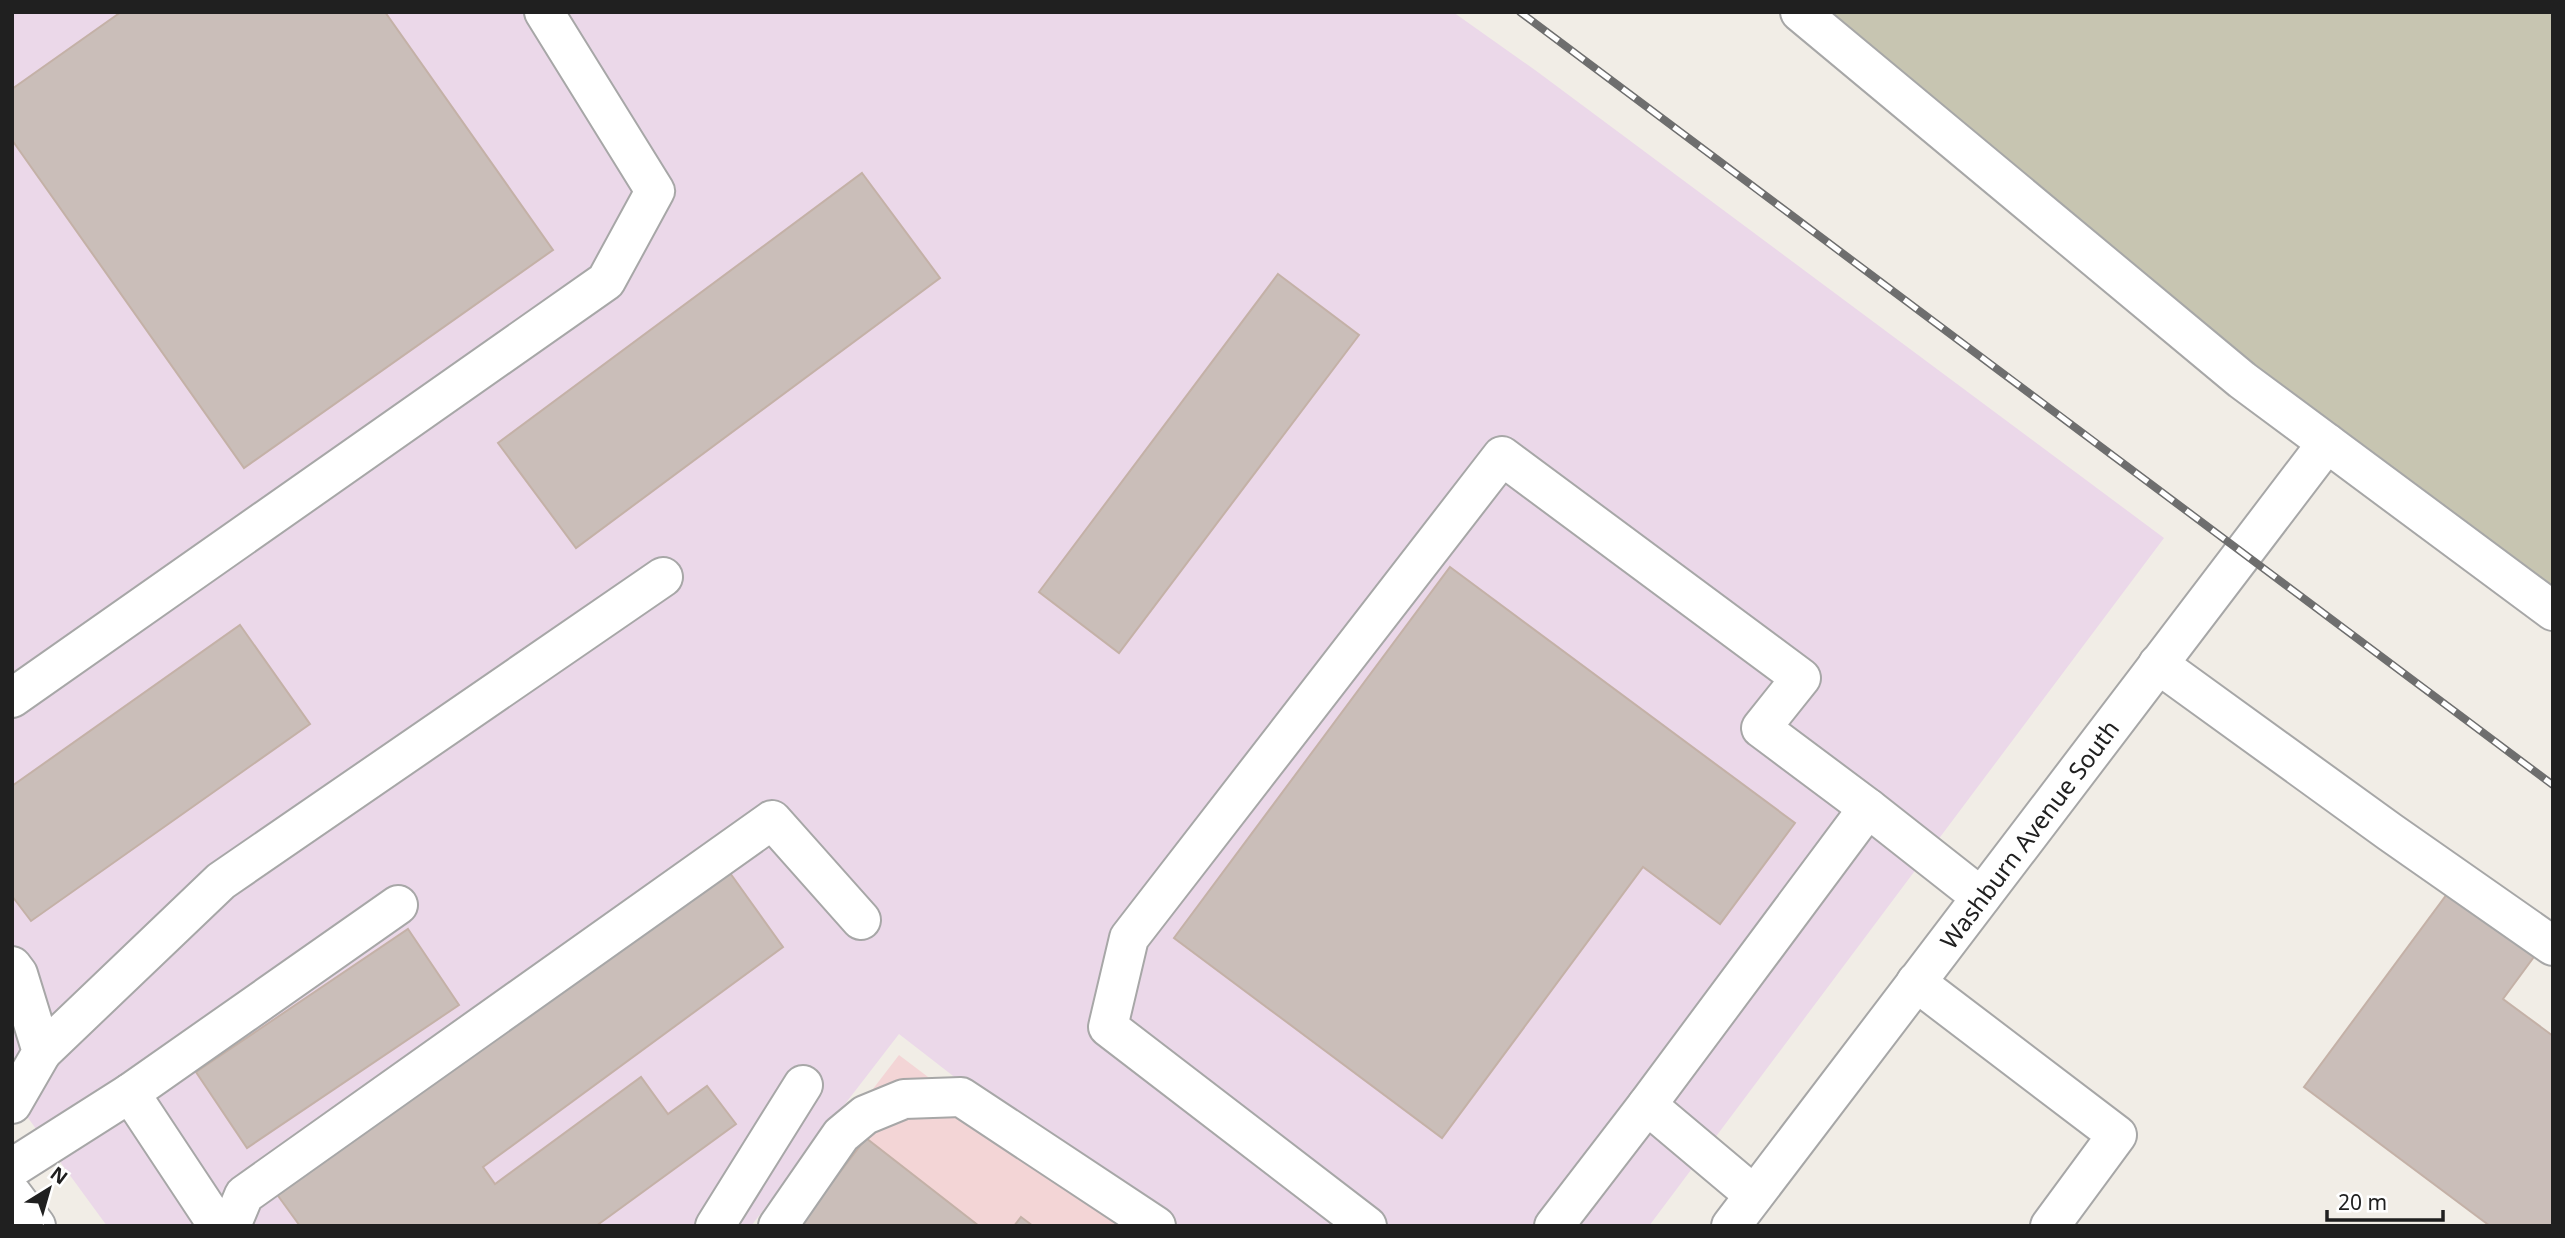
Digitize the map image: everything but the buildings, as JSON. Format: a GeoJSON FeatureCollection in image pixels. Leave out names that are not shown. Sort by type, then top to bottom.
{"type":"FeatureCollection","features":[{"type":"Feature","properties":{"kind":"street"},"geometry":{"type":"LineString","coordinates":[[12,698],[606,282],[655,191],[544,12]]}},
{"type":"Feature","properties":{"kind":"street"},"geometry":{"type":"LineString","coordinates":[[1801,12],[2242,380],[2553,611]]}},
{"type":"Feature","properties":{"kind":"street","name":"Washburn Avenue South"},"geometry":{"type":"LineString","coordinates":[[1731,1226],[2327,443]]}},
{"type":"Feature","properties":{"kind":"street"},"geometry":{"type":"LineString","coordinates":[[1367,1226],[1108,1027],[1129,938],[1502,456],[1801,678],[1761,728],[1981,897]]}},
{"type":"Feature","properties":{"kind":"street"},"geometry":{"type":"LineString","coordinates":[[12,1104],[42,1052],[221,881],[663,577]]}},
{"type":"Feature","properties":{"kind":"street"},"geometry":{"type":"LineString","coordinates":[[2158,664],[2553,946]]}},
{"type":"Feature","properties":{"kind":"street"},"geometry":{"type":"LineString","coordinates":[[1554,1226],[1868,808]]}},
{"type":"Feature","properties":{"kind":"street"},"geometry":{"type":"LineString","coordinates":[[232,1226],[244,1195],[772,820],[861,920]]}},
{"type":"Feature","properties":{"kind":"street"},"geometry":{"type":"LineString","coordinates":[[12,1168],[130,1093],[398,905]]}},
{"type":"Feature","properties":{"kind":"street"},"geometry":{"type":"LineString","coordinates":[[12,966],[18,974],[42,1052]]}},
{"type":"Feature","properties":{"kind":"street"},"geometry":{"type":"LineString","coordinates":[[1916,982],[2118,1135],[2050,1226]]}},
{"type":"Feature","properties":{"kind":"street"},"geometry":{"type":"LineString","coordinates":[[715,1226],[803,1084]]}},
{"type":"Feature","properties":{"kind":"street"},"geometry":{"type":"LineString","coordinates":[[130,1093],[218,1226]]}},
{"type":"Feature","properties":{"kind":"street"},"geometry":{"type":"LineString","coordinates":[[778,1226],[841,1135],[865,1115],[904,1098],[961,1097],[1156,1226]]}},
{"type":"Feature","properties":{"kind":"street"},"geometry":{"type":"LineString","coordinates":[[1647,1105],[1754,1195]]}},
{"type":"Feature","properties":{"kind":"street"},"geometry":{"type":"LineString","coordinates":[[12,1194],[36,1226]]}},
{"type":"Feature","properties":{"kind":"shaded area"},"geometry":{"type":"Polygon","coordinates":[[[12,12],[1453,12],[1535,70],[2164,538],[1649,1226],[1147,1226],[899,1034],[751,1226],[107,1226],[12,1096],[12,12]]]}},
{"type":"Feature","properties":{"kind":"shaded area"},"geometry":{"type":"Polygon","coordinates":[[[1801,12],[2553,12],[2553,611],[1801,12]]]}},
{"type":"Feature","properties":{"kind":"shaded area"},"geometry":{"type":"Polygon","coordinates":[[[899,1055],[1125,1226],[768,1226],[899,1055]]]}},
{"type":"Feature","properties":{"kind":"railway"},"geometry":{"type":"LineString","coordinates":[[1520,12],[2553,785]]}}]}
